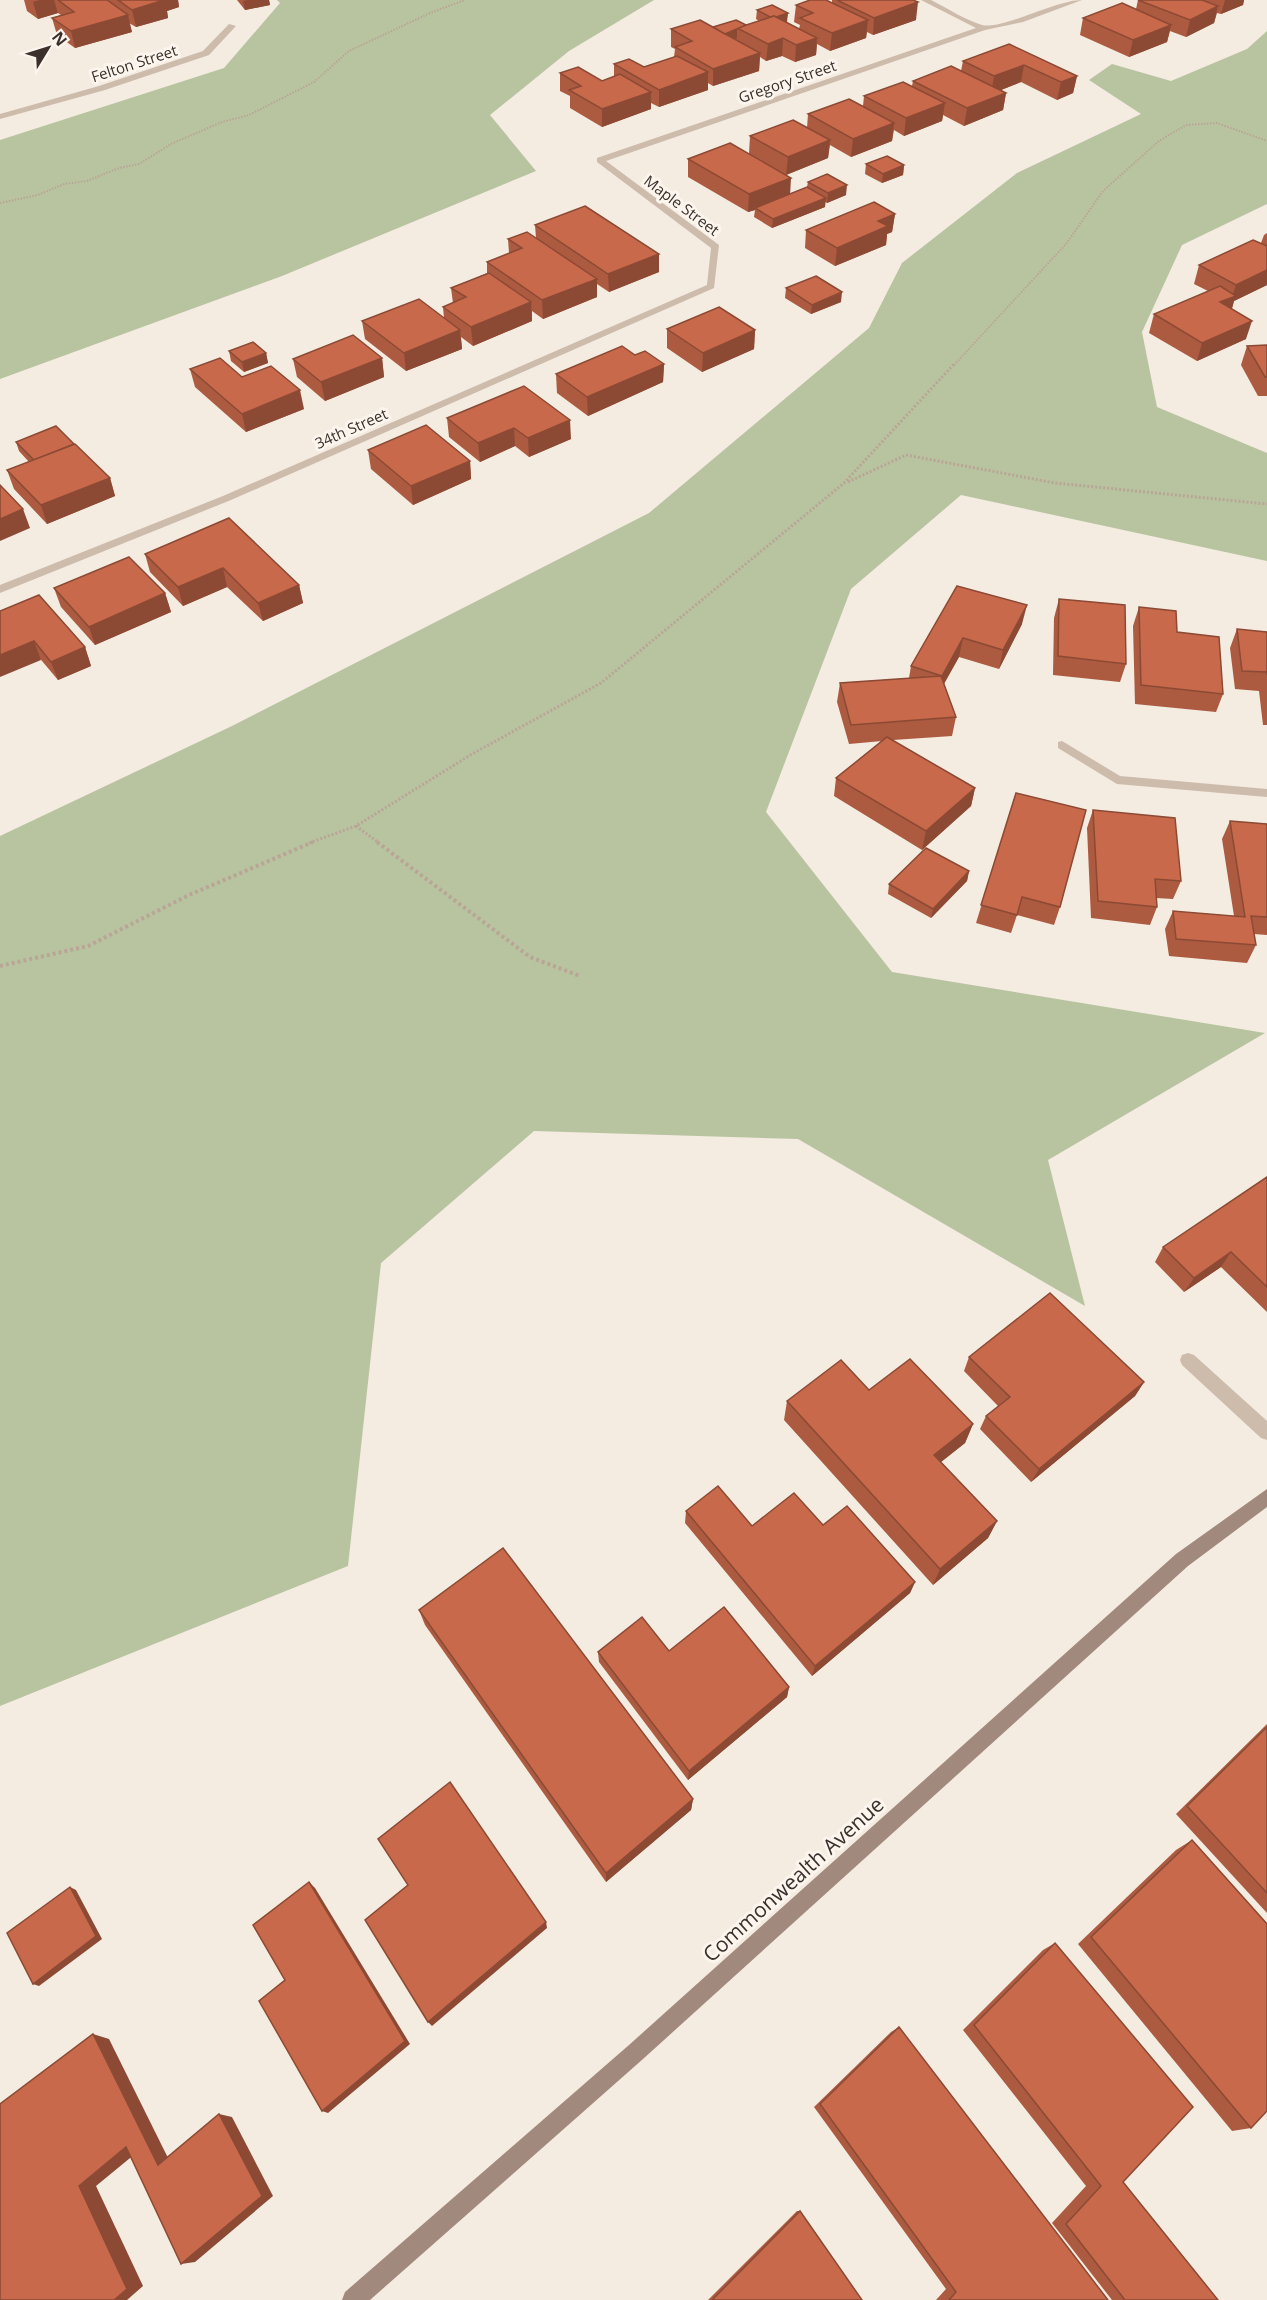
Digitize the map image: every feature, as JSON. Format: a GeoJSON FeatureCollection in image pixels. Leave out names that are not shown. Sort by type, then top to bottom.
{"type":"FeatureCollection","features":[{"type":"Feature","properties":{"kind":"street"},"geometry":{"type":"LineString","coordinates":[[926,0],[983,28]]}},
{"type":"Feature","properties":{"kind":"street","name":"Gregory Street"},"geometry":{"type":"LineString","coordinates":[[600,160],[983,28],[1020,20],[1078,0]]}},
{"type":"Feature","properties":{"kind":"street","name":"Felton Street"},"geometry":{"type":"LineString","coordinates":[[0,117],[102,88],[206,53],[232,26]]}},
{"type":"Feature","properties":{"kind":"street","name":"Maple Street"},"geometry":{"type":"LineString","coordinates":[[600,160],[716,247],[711,286]]}},
{"type":"Feature","properties":{"kind":"street","name":"34th Street"},"geometry":{"type":"LineString","coordinates":[[0,588],[227,498],[711,286]]}},
{"type":"Feature","properties":{"kind":"street"},"geometry":{"type":"LineString","coordinates":[[1062,745],[1117,780],[1267,793]]}},
{"type":"Feature","properties":{"kind":"street"},"geometry":{"type":"LineString","coordinates":[[1188,1360],[1267,1432]]}},
{"type":"Feature","properties":{"kind":"street","name":"Commonwealth Avenue"},"geometry":{"type":"LineString","coordinates":[[353,2300],[636,2052],[1182,1560],[1267,1497]]}},
{"type":"Feature","properties":{"kind":"path"},"geometry":{"type":"LineString","coordinates":[[0,203],[38,195],[64,184],[87,181],[119,168],[139,164],[171,144],[222,122],[249,115],[314,82],[349,51],[430,13],[465,0]]}},
{"type":"Feature","properties":{"kind":"path"},"geometry":{"type":"LineString","coordinates":[[0,966],[88,946],[189,895],[285,852],[356,826],[472,754],[601,683],[753,555],[844,483],[1066,244],[1103,191],[1159,141],[1186,125],[1217,123],[1267,141]]}},
{"type":"Feature","properties":{"kind":"path"},"geometry":{"type":"LineString","coordinates":[[844,483],[906,455],[1055,483],[1267,504]]}},
{"type":"Feature","properties":{"kind":"path"},"geometry":{"type":"LineString","coordinates":[[356,826],[530,957],[579,976]]}},
{"type":"Feature","properties":{"kind":"green space"},"geometry":{"type":"Polygon","coordinates":[[[277,0],[654,0],[569,51],[490,115],[536,171],[282,276],[0,379],[0,140],[224,68],[280,3],[277,0]]]}},
{"type":"Feature","properties":{"kind":"green space"},"geometry":{"type":"Polygon","coordinates":[[[1267,31],[1267,204],[1182,245],[1142,332],[1157,407],[1267,453],[1267,561],[961,495],[851,589],[766,812],[892,972],[1265,1033],[1048,1160],[1085,1306],[798,1139],[534,1131],[381,1263],[348,1566],[0,1706],[0,836],[232,726],[649,513],[869,328],[902,263],[1017,173],[1141,114],[1089,80],[1112,64],[1171,81],[1247,49],[1267,31]]]}},
{"type":"Feature","properties":{"kind":"building"},"geometry":{"type":"Polygon","coordinates":[[[58,0],[107,0],[128,15],[71,31],[52,18],[74,12],[58,0]]]}},
{"type":"Feature","properties":{"kind":"building"},"geometry":{"type":"Polygon","coordinates":[[[118,0],[164,0],[132,10],[118,0]]]}},
{"type":"Feature","properties":{"kind":"building"},"geometry":{"type":"Polygon","coordinates":[[[810,0],[826,0],[868,20],[832,33],[800,18],[813,13],[796,5],[810,0]]]}},
{"type":"Feature","properties":{"kind":"building"},"geometry":{"type":"Polygon","coordinates":[[[837,0],[913,0],[918,2],[874,18],[837,0]]]}},
{"type":"Feature","properties":{"kind":"building"},"geometry":{"type":"Polygon","coordinates":[[[1138,0],[1202,0],[1218,6],[1190,20],[1138,0]]]}},
{"type":"Feature","properties":{"kind":"building"},"geometry":{"type":"Polygon","coordinates":[[[1122,3],[1171,25],[1133,40],[1083,18],[1122,3]]]}},
{"type":"Feature","properties":{"kind":"building"},"geometry":{"type":"Polygon","coordinates":[[[772,5],[788,13],[770,17],[757,10],[772,5]]]}},
{"type":"Feature","properties":{"kind":"building"},"geometry":{"type":"Polygon","coordinates":[[[774,16],[817,38],[796,45],[783,38],[768,44],[737,28],[774,16]]]}},
{"type":"Feature","properties":{"kind":"building"},"geometry":{"type":"Polygon","coordinates":[[[700,20],[760,53],[713,69],[675,47],[692,41],[671,29],[700,20]]]}},
{"type":"Feature","properties":{"kind":"building"},"geometry":{"type":"Polygon","coordinates":[[[736,20],[746,25],[725,34],[713,27],[736,20]]]}},
{"type":"Feature","properties":{"kind":"building"},"geometry":{"type":"Polygon","coordinates":[[[1009,44],[1077,76],[1061,82],[1024,65],[994,76],[963,61],[1009,44]]]}},
{"type":"Feature","properties":{"kind":"building"},"geometry":{"type":"Polygon","coordinates":[[[677,56],[708,72],[659,90],[614,64],[629,59],[644,67],[677,56]]]}},
{"type":"Feature","properties":{"kind":"building"},"geometry":{"type":"Polygon","coordinates":[[[951,66],[1006,93],[967,108],[913,81],[951,66]]]}},
{"type":"Feature","properties":{"kind":"building"},"geometry":{"type":"Polygon","coordinates":[[[578,67],[602,81],[620,74],[651,92],[602,109],[569,90],[581,86],[560,73],[578,67]]]}},
{"type":"Feature","properties":{"kind":"building"},"geometry":{"type":"Polygon","coordinates":[[[903,82],[945,103],[906,118],[864,96],[903,82]]]}},
{"type":"Feature","properties":{"kind":"building"},"geometry":{"type":"Polygon","coordinates":[[[849,99],[894,123],[853,139],[808,114],[849,99]]]}},
{"type":"Feature","properties":{"kind":"building"},"geometry":{"type":"Polygon","coordinates":[[[793,120],[830,140],[788,157],[750,136],[793,120]]]}},
{"type":"Feature","properties":{"kind":"building"},"geometry":{"type":"Polygon","coordinates":[[[730,143],[791,178],[749,194],[688,159],[730,143]]]}},
{"type":"Feature","properties":{"kind":"building"},"geometry":{"type":"Polygon","coordinates":[[[887,156],[904,165],[883,174],[866,164],[887,156]]]}},
{"type":"Feature","properties":{"kind":"building"},"geometry":{"type":"Polygon","coordinates":[[[827,174],[847,185],[828,193],[808,182],[827,174]]]}},
{"type":"Feature","properties":{"kind":"building"},"geometry":{"type":"Polygon","coordinates":[[[807,187],[826,198],[773,219],[755,208],[807,187]]]}},
{"type":"Feature","properties":{"kind":"building"},"geometry":{"type":"Polygon","coordinates":[[[874,202],[895,214],[878,221],[888,226],[837,248],[806,230],[874,202]]]}},
{"type":"Feature","properties":{"kind":"building"},"geometry":{"type":"Polygon","coordinates":[[[585,206],[659,254],[608,274],[535,225],[585,206]]]}},
{"type":"Feature","properties":{"kind":"building"},"geometry":{"type":"Polygon","coordinates":[[[527,232],[597,279],[542,300],[487,262],[522,248],[508,239],[527,232]]]}},
{"type":"Feature","properties":{"kind":"building"},"geometry":{"type":"Polygon","coordinates":[[[1253,240],[1267,246],[1267,270],[1236,285],[1199,265],[1253,240]]]}},
{"type":"Feature","properties":{"kind":"building"},"geometry":{"type":"Polygon","coordinates":[[[489,273],[531,302],[471,327],[443,307],[466,297],[451,288],[489,273]]]}},
{"type":"Feature","properties":{"kind":"building"},"geometry":{"type":"Polygon","coordinates":[[[816,276],[842,292],[812,305],[786,288],[816,276]]]}},
{"type":"Feature","properties":{"kind":"building"},"geometry":{"type":"Polygon","coordinates":[[[1220,286],[1236,296],[1220,302],[1252,321],[1202,343],[1154,314],[1220,286]]]}},
{"type":"Feature","properties":{"kind":"building"},"geometry":{"type":"Polygon","coordinates":[[[419,299],[460,330],[404,353],[362,321],[419,299]]]}},
{"type":"Feature","properties":{"kind":"building"},"geometry":{"type":"Polygon","coordinates":[[[719,307],[755,330],[703,353],[667,329],[719,307]]]}},
{"type":"Feature","properties":{"kind":"building"},"geometry":{"type":"Polygon","coordinates":[[[353,335],[382,358],[321,382],[293,359],[353,335]]]}},
{"type":"Feature","properties":{"kind":"building"},"geometry":{"type":"Polygon","coordinates":[[[253,342],[266,353],[242,362],[229,351],[253,342]]]}},
{"type":"Feature","properties":{"kind":"building"},"geometry":{"type":"Polygon","coordinates":[[[1267,345],[1267,377],[1265,377],[1247,346],[1267,345]]]}},
{"type":"Feature","properties":{"kind":"building"},"geometry":{"type":"Polygon","coordinates":[[[622,346],[635,355],[645,351],[664,364],[587,397],[556,374],[622,346]]]}},
{"type":"Feature","properties":{"kind":"building"},"geometry":{"type":"Polygon","coordinates":[[[220,358],[242,377],[271,366],[300,390],[242,414],[190,369],[220,358]]]}},
{"type":"Feature","properties":{"kind":"building"},"geometry":{"type":"Polygon","coordinates":[[[524,386],[570,420],[528,438],[514,428],[478,443],[447,418],[524,386]]]}},
{"type":"Feature","properties":{"kind":"building"},"geometry":{"type":"Polygon","coordinates":[[[426,425],[470,461],[411,486],[368,450],[426,425]]]}},
{"type":"Feature","properties":{"kind":"building"},"geometry":{"type":"Polygon","coordinates":[[[56,426],[74,444],[34,460],[16,442],[56,426]]]}},
{"type":"Feature","properties":{"kind":"building"},"geometry":{"type":"Polygon","coordinates":[[[75,444],[110,478],[41,505],[7,470],[75,444]]]}},
{"type":"Feature","properties":{"kind":"building"},"geometry":{"type":"Polygon","coordinates":[[[0,485],[23,509],[0,519],[0,485]]]}},
{"type":"Feature","properties":{"kind":"building"},"geometry":{"type":"Polygon","coordinates":[[[229,518],[299,585],[258,603],[223,568],[178,587],[145,554],[229,518]]]}},
{"type":"Feature","properties":{"kind":"building"},"geometry":{"type":"Polygon","coordinates":[[[129,557],[165,593],[89,627],[54,588],[129,557]]]}},
{"type":"Feature","properties":{"kind":"building"},"geometry":{"type":"Polygon","coordinates":[[[957,586],[1027,605],[1003,650],[963,638],[942,676],[911,666],[957,586]]]}},
{"type":"Feature","properties":{"kind":"building"},"geometry":{"type":"Polygon","coordinates":[[[39,595],[85,647],[51,662],[34,641],[0,655],[0,611],[39,595]]]}},
{"type":"Feature","properties":{"kind":"building"},"geometry":{"type":"Polygon","coordinates":[[[1059,599],[1125,605],[1126,664],[1058,656],[1059,599]]]}},
{"type":"Feature","properties":{"kind":"building"},"geometry":{"type":"Polygon","coordinates":[[[1139,607],[1176,611],[1177,632],[1219,637],[1223,694],[1141,685],[1139,607]]]}},
{"type":"Feature","properties":{"kind":"building"},"geometry":{"type":"Polygon","coordinates":[[[1237,629],[1267,632],[1267,672],[1242,671],[1237,629]]]}},
{"type":"Feature","properties":{"kind":"building"},"geometry":{"type":"Polygon","coordinates":[[[941,676],[956,717],[851,725],[840,683],[941,676]]]}},
{"type":"Feature","properties":{"kind":"building"},"geometry":{"type":"Polygon","coordinates":[[[887,737],[975,788],[926,831],[836,778],[887,737]]]}},
{"type":"Feature","properties":{"kind":"building"},"geometry":{"type":"Polygon","coordinates":[[[1016,793],[1086,810],[1060,907],[1022,897],[1017,915],[981,905],[1016,793]]]}},
{"type":"Feature","properties":{"kind":"building"},"geometry":{"type":"Polygon","coordinates":[[[1093,810],[1175,818],[1181,881],[1155,879],[1157,907],[1098,901],[1093,810]]]}},
{"type":"Feature","properties":{"kind":"building"},"geometry":{"type":"Polygon","coordinates":[[[1230,821],[1267,824],[1267,917],[1251,916],[1256,945],[1176,939],[1173,911],[1245,917],[1230,821]]]}},
{"type":"Feature","properties":{"kind":"building"},"geometry":{"type":"Polygon","coordinates":[[[926,848],[969,871],[933,909],[889,884],[926,848]]]}},
{"type":"Feature","properties":{"kind":"building"},"geometry":{"type":"Polygon","coordinates":[[[1267,1177],[1267,1287],[1231,1252],[1194,1278],[1163,1247],[1267,1177]]]}},
{"type":"Feature","properties":{"kind":"building"},"geometry":{"type":"Polygon","coordinates":[[[1050,1293],[1144,1382],[1039,1469],[986,1416],[1010,1397],[969,1357],[1050,1293]]]}},
{"type":"Feature","properties":{"kind":"building"},"geometry":{"type":"Polygon","coordinates":[[[910,1359],[973,1424],[934,1455],[997,1521],[940,1569],[787,1401],[841,1360],[869,1390],[910,1359]]]}},
{"type":"Feature","properties":{"kind":"building"},"geometry":{"type":"Polygon","coordinates":[[[718,1486],[752,1526],[794,1493],[823,1525],[847,1506],[915,1582],[815,1666],[686,1511],[718,1486]]]}},
{"type":"Feature","properties":{"kind":"building"},"geometry":{"type":"Polygon","coordinates":[[[503,1548],[693,1799],[606,1873],[419,1610],[503,1548]]]}},
{"type":"Feature","properties":{"kind":"building"},"geometry":{"type":"Polygon","coordinates":[[[724,1607],[789,1687],[689,1771],[598,1652],[642,1617],[669,1651],[724,1607]]]}},
{"type":"Feature","properties":{"kind":"building"},"geometry":{"type":"Polygon","coordinates":[[[1267,1727],[1267,1893],[1187,1806],[1267,1727]]]}},
{"type":"Feature","properties":{"kind":"building"},"geometry":{"type":"Polygon","coordinates":[[[450,1782],[546,1922],[428,2022],[365,1920],[408,1885],[378,1839],[450,1782]]]}},
{"type":"Feature","properties":{"kind":"building"},"geometry":{"type":"Polygon","coordinates":[[[1192,1840],[1267,1924],[1267,2111],[1251,2128],[1091,1937],[1192,1840]]]}},
{"type":"Feature","properties":{"kind":"building"},"geometry":{"type":"Polygon","coordinates":[[[309,1882],[405,2041],[322,2111],[259,2001],[285,1980],[253,1925],[309,1882]]]}},
{"type":"Feature","properties":{"kind":"building"},"geometry":{"type":"Polygon","coordinates":[[[70,1887],[96,1936],[33,1984],[7,1933],[70,1887]]]}},
{"type":"Feature","properties":{"kind":"building"},"geometry":{"type":"Polygon","coordinates":[[[1055,1943],[1193,2107],[1123,2182],[1218,2300],[1125,2300],[1066,2224],[1101,2186],[974,2025],[1055,1943]]]}},
{"type":"Feature","properties":{"kind":"building"},"geometry":{"type":"Polygon","coordinates":[[[899,2027],[1108,2300],[949,2300],[956,2292],[820,2104],[899,2027]]]}},
{"type":"Feature","properties":{"kind":"building"},"geometry":{"type":"Polygon","coordinates":[[[93,2034],[158,2165],[219,2114],[262,2196],[181,2264],[126,2147],[79,2186],[127,2289],[114,2300],[0,2300],[0,2104],[93,2034]]]}},
{"type":"Feature","properties":{"kind":"building"},"geometry":{"type":"Polygon","coordinates":[[[800,2211],[862,2300],[712,2300],[800,2211]]]}}]}
